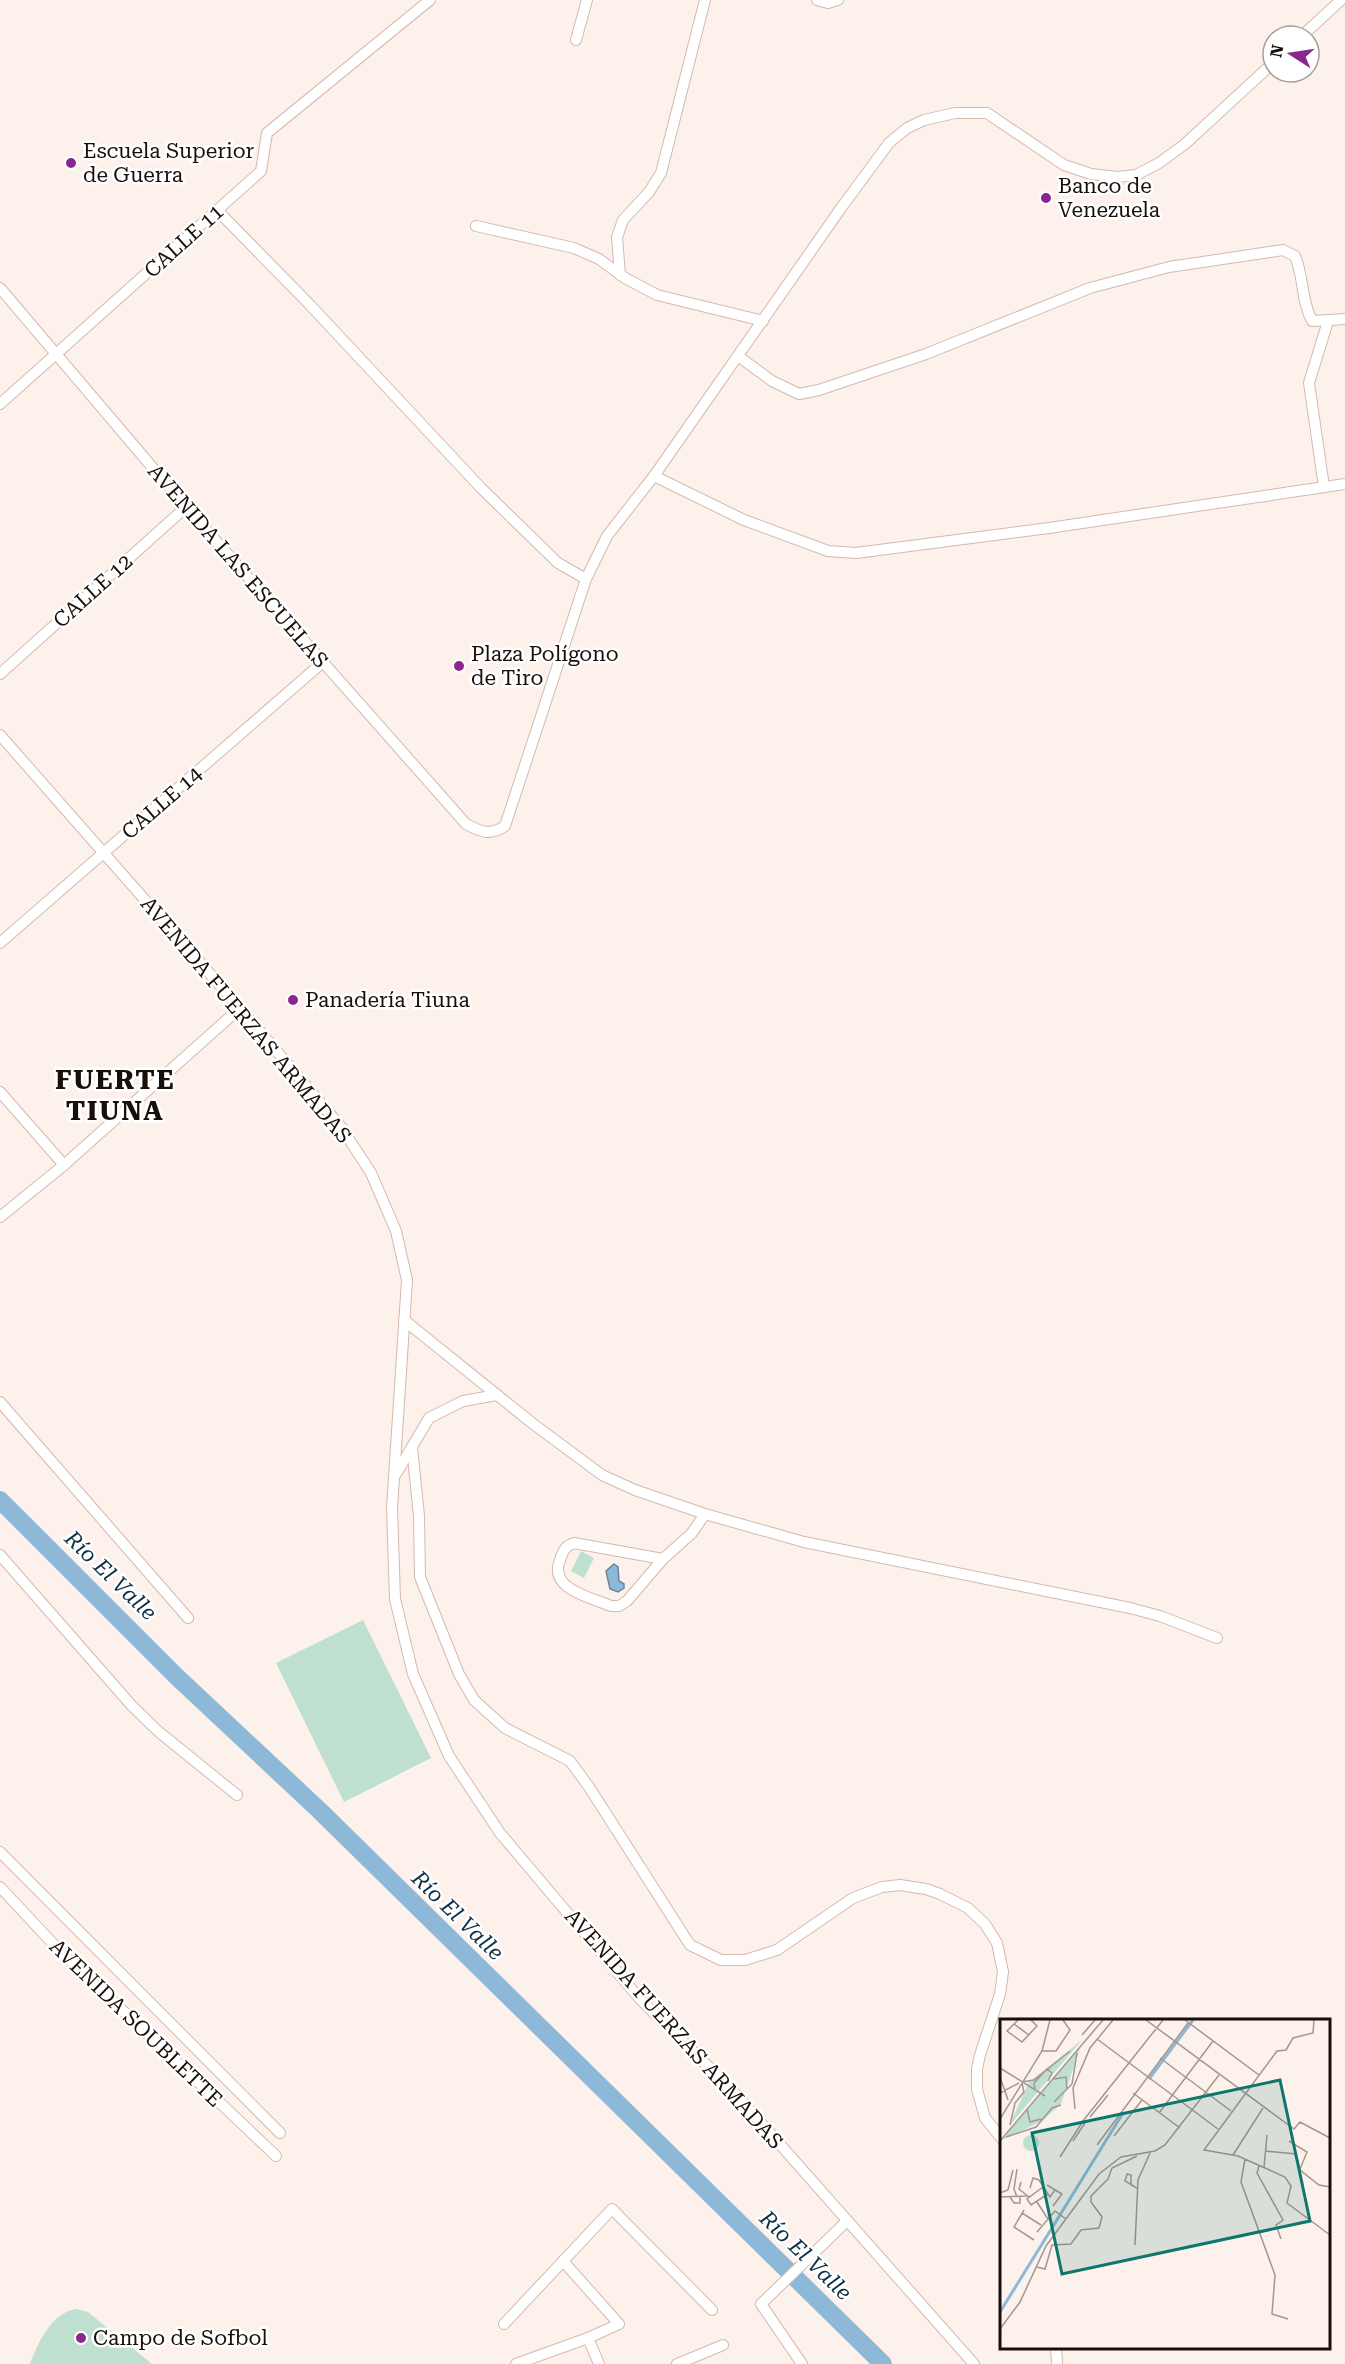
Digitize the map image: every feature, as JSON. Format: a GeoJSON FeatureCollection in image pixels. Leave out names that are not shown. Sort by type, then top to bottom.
{"type":"FeatureCollection","features":[{"type":"Feature","properties":{"kind":"street","name":"CALLE 11"},"geometry":{"type":"LineString","coordinates":[[0,404],[261,171],[267,133],[430,0]]}},
{"type":"Feature","properties":{"kind":"street"},"geometry":{"type":"LineString","coordinates":[[576,40],[587,0]]}},
{"type":"Feature","properties":{"kind":"street"},"geometry":{"type":"LineString","coordinates":[[620,275],[617,237],[623,220],[649,192],[661,173],[705,0]]}},
{"type":"Feature","properties":{"kind":"street"},"geometry":{"type":"LineString","coordinates":[[817,0],[828,3],[838,0]]}},
{"type":"Feature","properties":{"kind":"street"},"geometry":{"type":"LineString","coordinates":[[1315,24],[1341,0]]}},
{"type":"Feature","properties":{"kind":"street"},"geometry":{"type":"LineString","coordinates":[[217,210],[311,306],[481,489],[558,563],[586,579],[607,537],[654,476],[889,143],[907,128],[924,120],[955,113],[987,113],[1064,165],[1091,174],[1117,177],[1136,175],[1159,163],[1185,144],[1261,74]]}},
{"type":"Feature","properties":{"kind":"street"},"geometry":{"type":"LineString","coordinates":[[476,226],[574,248],[599,259],[620,275],[657,296],[763,321]]}},
{"type":"Feature","properties":{"kind":"street"},"geometry":{"type":"LineString","coordinates":[[738,356],[772,381],[799,394],[819,390],[926,354],[1090,288],[1169,267],[1283,250],[1295,256],[1302,272],[1305,309],[1312,321],[1345,319]]}},
{"type":"Feature","properties":{"kind":"street","name":"AVENIDA LAS ESCUELAS"},"geometry":{"type":"LineString","coordinates":[[0,288],[186,507],[466,824],[486,832],[496,832],[505,825],[586,579]]}},
{"type":"Feature","properties":{"kind":"street"},"geometry":{"type":"LineString","coordinates":[[1324,487],[1309,383],[1328,321]]}},
{"type":"Feature","properties":{"kind":"street"},"geometry":{"type":"LineString","coordinates":[[654,476],[744,520],[828,551],[856,553],[1049,528],[1345,484]]}},
{"type":"Feature","properties":{"kind":"street","name":"CALLE 12"},"geometry":{"type":"LineString","coordinates":[[0,674],[186,507]]}},
{"type":"Feature","properties":{"kind":"street","name":"CALLE 14"},"geometry":{"type":"LineString","coordinates":[[0,943],[323,662]]}},
{"type":"Feature","properties":{"kind":"street","name":"AVENIDA FUERZAS ARMADAS"},"geometry":{"type":"LineString","coordinates":[[0,735],[240,1008],[341,1128],[371,1173],[398,1241],[407,1280],[392,1508],[395,1599],[413,1674],[449,1755],[500,1833],[633,1990],[732,2090],[974,2364]]}},
{"type":"Feature","properties":{"kind":"street"},"geometry":{"type":"LineString","coordinates":[[0,1217],[64,1165],[240,1008]]}},
{"type":"Feature","properties":{"kind":"street"},"geometry":{"type":"LineString","coordinates":[[0,1092],[64,1165]]}},
{"type":"Feature","properties":{"kind":"street"},"geometry":{"type":"LineString","coordinates":[[404,1320],[602,1475],[635,1490],[705,1514],[804,1542],[1130,1608],[1171,1620],[1217,1638]]}},
{"type":"Feature","properties":{"kind":"street"},"geometry":{"type":"LineString","coordinates":[[394,1477],[429,1418],[464,1401],[497,1395]]}},
{"type":"Feature","properties":{"kind":"street"},"geometry":{"type":"LineString","coordinates":[[0,1402],[188,1618]]}},
{"type":"Feature","properties":{"kind":"street"},"geometry":{"type":"LineString","coordinates":[[412,1447],[419,1516],[420,1577],[459,1674],[474,1700],[505,1728],[570,1761],[690,1945],[721,1960],[745,1960],[777,1950],[853,1898],[882,1887],[900,1885],[926,1889],[940,1894],[968,1908],[985,1924],[1000,1951],[1003,1972],[1000,1994],[980,2055],[977,2089],[985,2118],[1000,2137]]}},
{"type":"Feature","properties":{"kind":"street"},"geometry":{"type":"LineString","coordinates":[[663,1559],[574,1543],[564,1549],[556,1568],[557,1575],[565,1586],[611,1606],[619,1606],[627,1601],[663,1559],[692,1533],[705,1514]]}},
{"type":"Feature","properties":{"kind":"street"},"geometry":{"type":"LineString","coordinates":[[0,1555],[132,1706],[159,1732],[237,1795]]}},
{"type":"Feature","properties":{"kind":"street"},"geometry":{"type":"LineString","coordinates":[[0,1852],[280,2133]]}},
{"type":"Feature","properties":{"kind":"street","name":"AVENIDA SOUBLETTE"},"geometry":{"type":"LineString","coordinates":[[0,1887],[58,1949],[276,2156]]}},
{"type":"Feature","properties":{"kind":"street"},"geometry":{"type":"LineString","coordinates":[[504,2324],[612,2209],[712,2310]]}},
{"type":"Feature","properties":{"kind":"street"},"geometry":{"type":"LineString","coordinates":[[802,2364],[761,2304],[847,2221]]}},
{"type":"Feature","properties":{"kind":"street"},"geometry":{"type":"LineString","coordinates":[[516,2364],[588,2338],[619,2324],[563,2261]]}},
{"type":"Feature","properties":{"kind":"street"},"geometry":{"type":"LineString","coordinates":[[588,2338],[598,2364]]}},
{"type":"Feature","properties":{"kind":"street"},"geometry":{"type":"LineString","coordinates":[[677,2364],[723,2345]]}},
{"type":"Feature","properties":{"kind":"street"},"geometry":{"type":"LineString","coordinates":[[1056,2349],[1057,2364]]}},
{"type":"Feature","properties":{"kind":"green space"},"geometry":{"type":"Polygon","coordinates":[[[581,1551],[594,1558],[584,1578],[571,1571],[581,1551]]]}},
{"type":"Feature","properties":{"kind":"green space"},"geometry":{"type":"Polygon","coordinates":[[[363,1620],[431,1758],[344,1802],[276,1663],[363,1620]]]}},
{"type":"Feature","properties":{"kind":"green space","name":"Campo de Sofbol"},"geometry":{"type":"Polygon","coordinates":[[[76,2309],[88,2312],[152,2364],[30,2364],[41,2339],[53,2322],[67,2311],[76,2309]]]}},
{"type":"Feature","properties":{"kind":"water"},"geometry":{"type":"Polygon","coordinates":[[[614,1564],[618,1567],[619,1581],[624,1584],[624,1588],[618,1592],[610,1589],[606,1571],[614,1564]]]}},
{"type":"Feature","properties":{"kind":"waterway","name":"Río El Valle"},"geometry":{"type":"LineString","coordinates":[[0,1500],[177,1677],[319,1810],[883,2364]]}},
{"type":"Feature","properties":{"kind":"place","name":"Escuela Superior de Guerra"},"geometry":{"type":"Point","coordinates":[71,163]}},
{"type":"Feature","properties":{"kind":"place","name":"Banco de Venezuela"},"geometry":{"type":"Point","coordinates":[1046,198]}},
{"type":"Feature","properties":{"kind":"place","name":"Plaza Polígono de Tiro"},"geometry":{"type":"Point","coordinates":[459,666]}},
{"type":"Feature","properties":{"kind":"place","name":"Panadería Tiuna"},"geometry":{"type":"Point","coordinates":[293,1000]}},
{"type":"Feature","properties":{"kind":"place","name":"Campo de Sofbol"},"geometry":{"type":"Point","coordinates":[81,2338]}},
{"type":"Feature","properties":{"kind":"district","name":"FUERTE TIUNA"},"geometry":{"type":"Point","coordinates":[115,1096]}}]}
